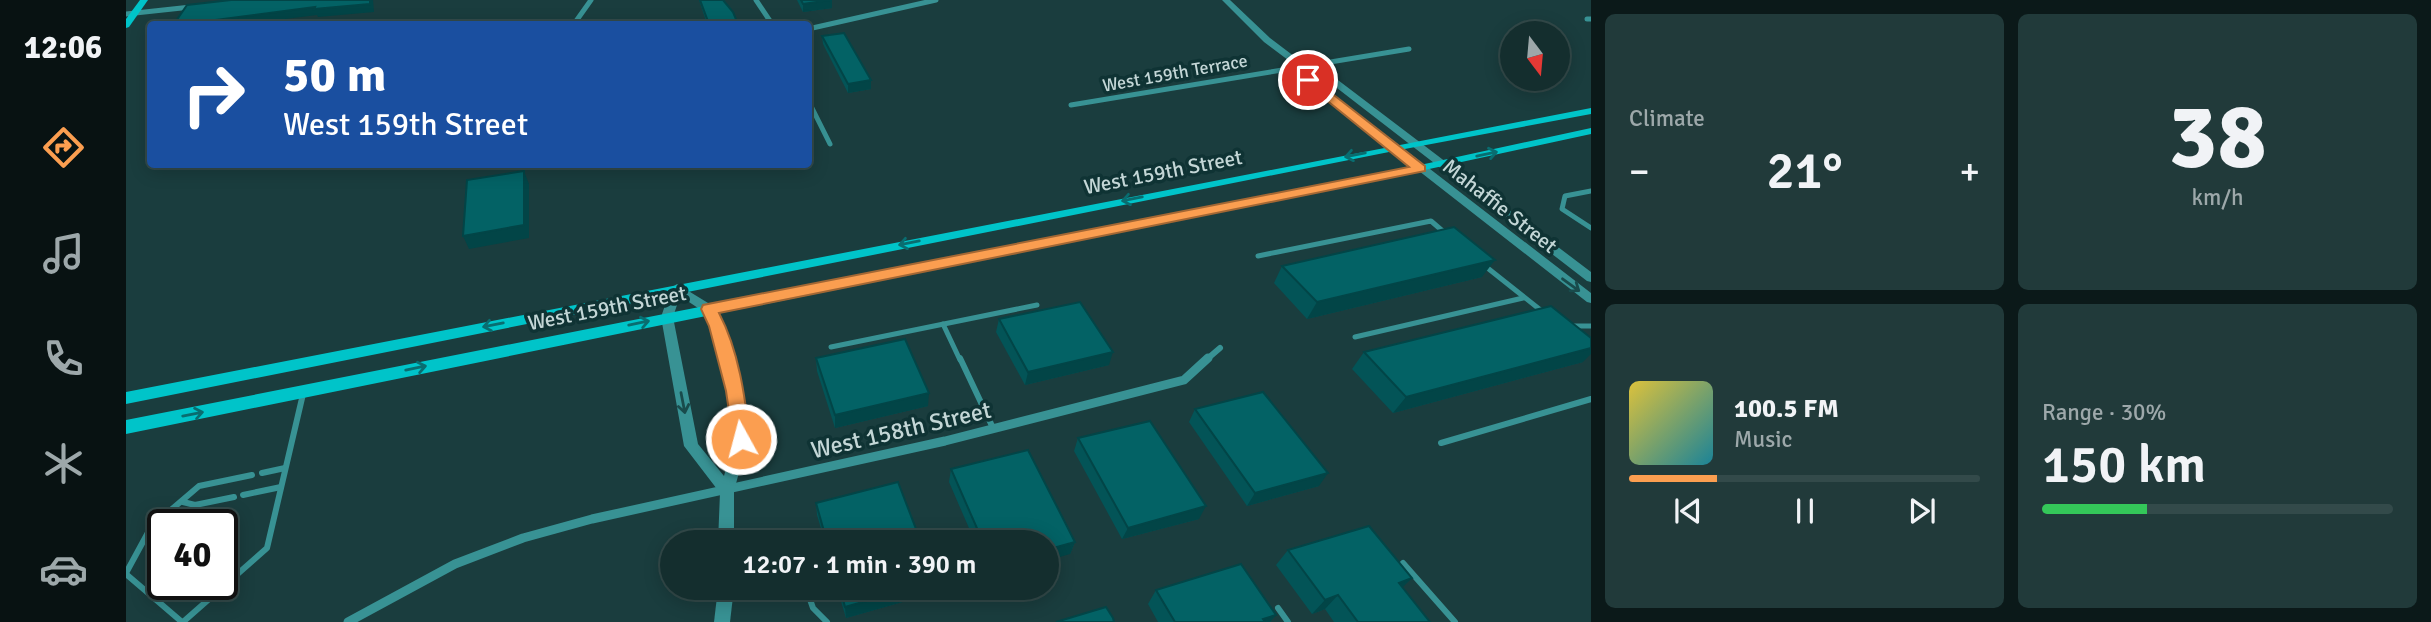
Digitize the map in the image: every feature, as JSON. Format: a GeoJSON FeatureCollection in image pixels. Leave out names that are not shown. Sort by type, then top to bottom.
{"type":"FeatureCollection","features":[{"type":"Feature","properties":{"kind":"main road"},"geometry":{"type":"LineString","coordinates":[[126,25],[130,14],[144,0]]}},
{"type":"Feature","properties":{"kind":"main road","name":"West 159th Street"},"geometry":{"type":"LineString","coordinates":[[126,398],[1591,111]]}},
{"type":"Feature","properties":{"kind":"main road","name":"West 159th Street"},"geometry":{"type":"LineString","coordinates":[[126,427],[1420,169],[1591,131]]}},
{"type":"Feature","properties":{"kind":"street"},"geometry":{"type":"LineString","coordinates":[[576,21],[592,0]]}},
{"type":"Feature","properties":{"kind":"street"},"geometry":{"type":"LineString","coordinates":[[756,0],[770,21]]}},
{"type":"Feature","properties":{"kind":"street"},"geometry":{"type":"LineString","coordinates":[[812,28],[936,0]]}},
{"type":"Feature","properties":{"kind":"street"},"geometry":{"type":"LineString","coordinates":[[1226,0],[1267,40],[1300,65]]}},
{"type":"Feature","properties":{"kind":"street"},"geometry":{"type":"LineString","coordinates":[[130,14],[194,7]]}},
{"type":"Feature","properties":{"kind":"street","name":"West 159th Terrace"},"geometry":{"type":"LineString","coordinates":[[1071,105],[1409,49]]}},
{"type":"Feature","properties":{"kind":"street","name":"Mahaffie Street"},"geometry":{"type":"LineString","coordinates":[[1300,65],[1327,76],[1591,278]]}},
{"type":"Feature","properties":{"kind":"street","name":"Mahaffie Street"},"geometry":{"type":"LineString","coordinates":[[1300,65],[1308,80],[1591,299]]}},
{"type":"Feature","properties":{"kind":"street"},"geometry":{"type":"LineString","coordinates":[[812,108],[830,144]]}},
{"type":"Feature","properties":{"kind":"street"},"geometry":{"type":"LineString","coordinates":[[726,530],[727,491],[741,439],[735,391],[718,326],[709,309],[677,288],[667,317],[691,446],[727,491]]}},
{"type":"Feature","properties":{"kind":"street","name":"West 158th Street"},"geometry":{"type":"LineString","coordinates":[[348,622],[455,564],[523,538],[592,519],[727,491],[1184,380],[1220,348]]}},
{"type":"Feature","properties":{"kind":"street"},"geometry":{"type":"LineString","coordinates":[[722,622],[725,600]]}},
{"type":"Feature","properties":{"kind":"lane"},"geometry":{"type":"LineString","coordinates":[[1591,191],[1565,197],[1562,209],[1591,229]]}},
{"type":"Feature","properties":{"kind":"lane"},"geometry":{"type":"LineString","coordinates":[[1258,256],[1431,222],[1452,238]]}},
{"type":"Feature","properties":{"kind":"lane"},"geometry":{"type":"LineString","coordinates":[[1482,264],[1544,314]]}},
{"type":"Feature","properties":{"kind":"lane"},"geometry":{"type":"LineString","coordinates":[[1355,337],[1523,298]]}},
{"type":"Feature","properties":{"kind":"lane"},"geometry":{"type":"LineString","coordinates":[[831,347],[1037,305]]}},
{"type":"Feature","properties":{"kind":"lane"},"geometry":{"type":"LineString","coordinates":[[943,324],[993,428]]}},
{"type":"Feature","properties":{"kind":"lane"},"geometry":{"type":"LineString","coordinates":[[1575,334],[1567,326],[1591,326]]}},
{"type":"Feature","properties":{"kind":"lane"},"geometry":{"type":"LineString","coordinates":[[252,475],[198,486],[183,502],[151,527],[126,573],[182,622],[267,548],[303,391]]}},
{"type":"Feature","properties":{"kind":"lane"},"geometry":{"type":"LineString","coordinates":[[1441,443],[1591,399]]}},
{"type":"Feature","properties":{"kind":"lane"},"geometry":{"type":"LineString","coordinates":[[262,472],[285,468]]}},
{"type":"Feature","properties":{"kind":"lane"},"geometry":{"type":"LineString","coordinates":[[243,495],[281,487]]}},
{"type":"Feature","properties":{"kind":"lane"},"geometry":{"type":"LineString","coordinates":[[183,502],[195,505],[234,497]]}},
{"type":"Feature","properties":{"kind":"lane"},"geometry":{"type":"LineString","coordinates":[[1403,563],[1455,622]]}},
{"type":"Feature","properties":{"kind":"lane"},"geometry":{"type":"LineString","coordinates":[[810,600],[813,608],[827,622]]}},
{"type":"Feature","properties":{"kind":"lane"},"geometry":{"type":"LineString","coordinates":[[1278,608],[1288,622]]}},
{"type":"Feature","properties":{"kind":"building"},"geometry":{"type":"Polygon","coordinates":[[[231,0],[370,0],[370,4],[314,9],[315,7],[208,21],[176,21],[187,5],[231,0]]]}},
{"type":"Feature","properties":{"kind":"building"},"geometry":{"type":"Polygon","coordinates":[[[700,0],[723,0],[737,21],[708,21],[700,0]]]}},
{"type":"Feature","properties":{"kind":"building"},"geometry":{"type":"Polygon","coordinates":[[[801,0],[830,0],[803,4],[801,0]]]}},
{"type":"Feature","properties":{"kind":"building"},"geometry":{"type":"Polygon","coordinates":[[[844,33],[871,80],[848,84],[822,36],[844,33]]]}},
{"type":"Feature","properties":{"kind":"building"},"geometry":{"type":"Polygon","coordinates":[[[524,171],[524,225],[463,236],[467,180],[524,171]]]}},
{"type":"Feature","properties":{"kind":"building"},"geometry":{"type":"Polygon","coordinates":[[[1454,227],[1495,260],[1317,302],[1282,266],[1454,227]]]}},
{"type":"Feature","properties":{"kind":"building"},"geometry":{"type":"Polygon","coordinates":[[[1080,302],[1113,352],[1028,372],[999,319],[1080,302]]]}},
{"type":"Feature","properties":{"kind":"building"},"geometry":{"type":"Polygon","coordinates":[[[1551,306],[1591,338],[1591,348],[1406,397],[1364,352],[1551,306]]]}},
{"type":"Feature","properties":{"kind":"building"},"geometry":{"type":"Polygon","coordinates":[[[905,339],[929,393],[835,415],[816,358],[905,339]]]}},
{"type":"Feature","properties":{"kind":"building"},"geometry":{"type":"Polygon","coordinates":[[[1263,392],[1328,473],[1255,493],[1195,409],[1263,392]]]}},
{"type":"Feature","properties":{"kind":"building"},"geometry":{"type":"Polygon","coordinates":[[[1150,421],[1206,506],[1128,528],[1078,438],[1150,421]]]}},
{"type":"Feature","properties":{"kind":"building"},"geometry":{"type":"Polygon","coordinates":[[[1028,450],[1075,542],[1059,546],[1059,530],[978,530],[951,469],[1028,450]]]}},
{"type":"Feature","properties":{"kind":"building"},"geometry":{"type":"Polygon","coordinates":[[[898,482],[916,530],[824,530],[816,503],[898,482]]]}},
{"type":"Feature","properties":{"kind":"building"},"geometry":{"type":"Polygon","coordinates":[[[1369,526],[1412,578],[1399,583],[1430,622],[1358,622],[1338,595],[1325,600],[1288,550],[1369,526]]]}},
{"type":"Feature","properties":{"kind":"building"},"geometry":{"type":"Polygon","coordinates":[[[1241,564],[1276,615],[1263,619],[1265,622],[1175,622],[1156,590],[1241,564]]]}},
{"type":"Feature","properties":{"kind":"building"},"geometry":{"type":"Polygon","coordinates":[[[843,600],[870,600],[845,607],[843,600]]]}},
{"type":"Feature","properties":{"kind":"building"},"geometry":{"type":"Polygon","coordinates":[[[1106,607],[1114,622],[1056,622],[1106,607]]]}},
{"type":"Feature","properties":{"kind":"route"},"geometry":{"type":"LineString","coordinates":[[741,439],[735,391],[718,326],[709,309],[1420,169],[1308,80]]}}]}
